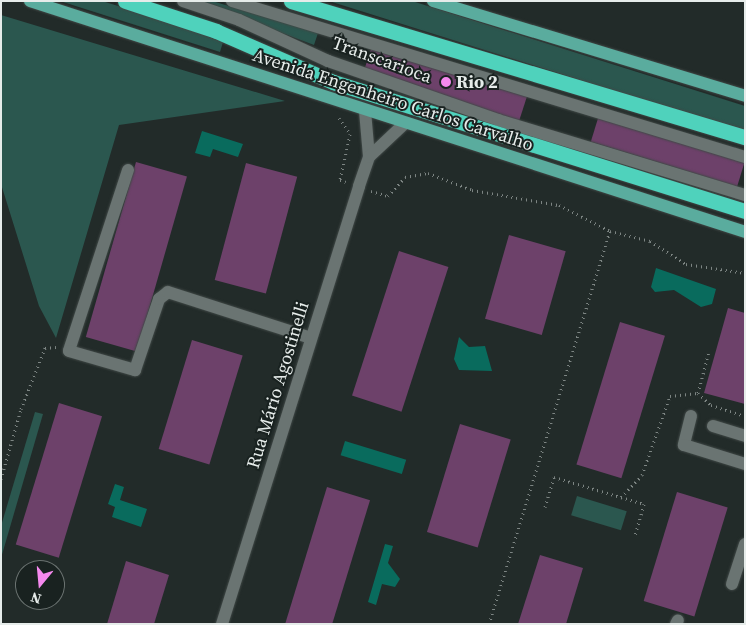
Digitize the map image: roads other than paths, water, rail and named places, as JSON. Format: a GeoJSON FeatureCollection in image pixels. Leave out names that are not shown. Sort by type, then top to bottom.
{"type":"FeatureCollection","features":[{"type":"Feature","properties":{"kind":"highway","name":"Avenida Engenheiro Carlos Carvalho"},"geometry":{"type":"LineString","coordinates":[[125,1],[216,31],[333,82],[745,211]]}},
{"type":"Feature","properties":{"kind":"highway"},"geometry":{"type":"LineString","coordinates":[[291,1],[745,138]]}},
{"type":"Feature","properties":{"kind":"main road","name":"Avenida Engenheiro Carlos Carvalho"},"geometry":{"type":"LineString","coordinates":[[30,1],[328,100],[745,232]]}},
{"type":"Feature","properties":{"kind":"main road"},"geometry":{"type":"LineString","coordinates":[[434,1],[745,96]]}},
{"type":"Feature","properties":{"kind":"street","name":"Transcarioca"},"geometry":{"type":"LineString","coordinates":[[183,1],[239,20],[333,63],[498,120],[745,195]]}},
{"type":"Feature","properties":{"kind":"street","name":"Transcarioca"},"geometry":{"type":"LineString","coordinates":[[232,1],[745,157]]}},
{"type":"Feature","properties":{"kind":"street","name":"Rua Mário Agostinelli"},"geometry":{"type":"LineString","coordinates":[[365,111],[370,157]]}},
{"type":"Feature","properties":{"kind":"street","name":"Rua Mário Agostinelli"},"geometry":{"type":"LineString","coordinates":[[222,624],[359,186],[370,157],[404,124]]}},
{"type":"Feature","properties":{"kind":"street"},"geometry":{"type":"LineString","coordinates":[[128,170],[69,351],[135,370],[159,299],[168,292],[311,338]]}},
{"type":"Feature","properties":{"kind":"street"},"geometry":{"type":"LineString","coordinates":[[691,416],[684,445],[745,464]]}},
{"type":"Feature","properties":{"kind":"street"},"geometry":{"type":"LineString","coordinates":[[713,426],[745,436]]}},
{"type":"Feature","properties":{"kind":"street"},"geometry":{"type":"LineString","coordinates":[[732,584],[745,544]]}},
{"type":"Feature","properties":{"kind":"place","name":"Rio 2"},"geometry":{"type":"Point","coordinates":[446,82]}}]}
